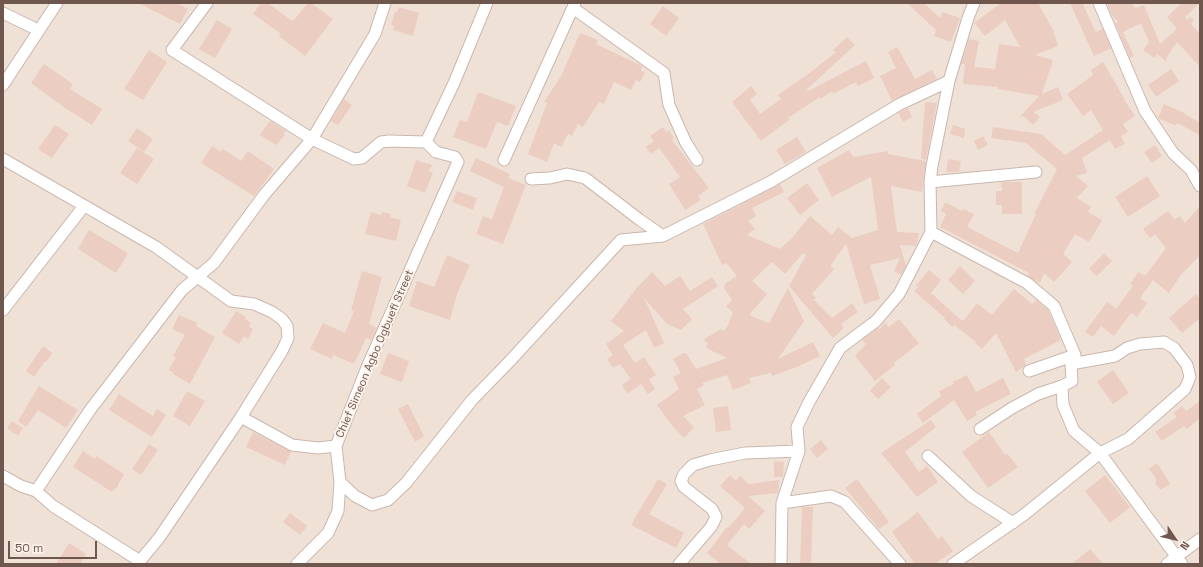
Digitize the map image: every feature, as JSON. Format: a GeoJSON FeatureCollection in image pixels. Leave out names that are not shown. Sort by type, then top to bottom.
{"type":"FeatureCollection","features":[{"type":"Feature","properties":{"kind":"street"},"geometry":{"type":"LineString","coordinates":[[3,85],[56,3]]}},
{"type":"Feature","properties":{"kind":"street"},"geometry":{"type":"LineString","coordinates":[[207,3],[172,50],[312,139],[354,159],[362,158],[381,142],[426,142],[454,83],[487,3]]}},
{"type":"Feature","properties":{"kind":"street"},"geometry":{"type":"LineString","coordinates":[[36,491],[90,410],[182,290],[214,263],[264,195],[312,139],[375,34],[385,3]]}},
{"type":"Feature","properties":{"kind":"street"},"geometry":{"type":"LineString","coordinates":[[781,564],[782,503],[799,451],[797,426],[808,402],[840,348],[876,321],[899,294],[931,232],[930,182],[949,81],[974,3]]}},
{"type":"Feature","properties":{"kind":"street"},"geometry":{"type":"LineString","coordinates":[[1099,3],[1146,111],[1173,153],[1196,166],[1200,186]]}},
{"type":"Feature","properties":{"kind":"street"},"geometry":{"type":"LineString","coordinates":[[504,160],[574,5],[664,73],[669,104],[686,143],[697,160]]}},
{"type":"Feature","properties":{"kind":"street"},"geometry":{"type":"LineString","coordinates":[[3,13],[38,30]]}},
{"type":"Feature","properties":{"kind":"street"},"geometry":{"type":"LineString","coordinates":[[340,482],[355,496],[372,505],[388,500],[406,483],[472,400],[621,240],[664,236],[772,181],[900,104],[949,81]]}},
{"type":"Feature","properties":{"kind":"street","name":"Chief Simeon Agbo Ogbuefi Street"},"geometry":{"type":"LineString","coordinates":[[297,564],[328,533],[338,511],[340,482],[336,446],[368,365],[458,162],[455,156],[436,152],[426,142]]}},
{"type":"Feature","properties":{"kind":"street"},"geometry":{"type":"LineString","coordinates":[[3,159],[156,247],[231,301],[254,304],[272,312],[282,319],[287,326],[288,338],[282,351],[241,418],[159,538],[139,563],[53,506],[36,491],[21,486],[3,476]]}},
{"type":"Feature","properties":{"kind":"street"},"geometry":{"type":"LineString","coordinates":[[930,182],[1036,172]]}},
{"type":"Feature","properties":{"kind":"street"},"geometry":{"type":"LineString","coordinates":[[531,179],[550,178],[567,174],[584,178],[664,236]]}},
{"type":"Feature","properties":{"kind":"street"},"geometry":{"type":"LineString","coordinates":[[3,310],[84,206]]}},
{"type":"Feature","properties":{"kind":"street"},"geometry":{"type":"LineString","coordinates":[[931,232],[1027,283],[1054,306],[1073,359],[1072,381],[1038,394],[1012,408],[980,429]]}},
{"type":"Feature","properties":{"kind":"street"},"geometry":{"type":"LineString","coordinates":[[953,564],[1012,523],[1100,453],[1128,439],[1185,389],[1190,377],[1187,365],[1174,348],[1164,342],[1151,342],[1126,348],[1115,356],[1073,359],[1029,371]]}},
{"type":"Feature","properties":{"kind":"street"},"geometry":{"type":"LineString","coordinates":[[1062,386],[1063,405],[1074,431],[1100,453],[1179,560]]}},
{"type":"Feature","properties":{"kind":"street"},"geometry":{"type":"LineString","coordinates":[[241,418],[292,445],[318,448],[336,446]]}},
{"type":"Feature","properties":{"kind":"street"},"geometry":{"type":"LineString","coordinates":[[678,564],[711,527],[716,517],[712,510],[684,487],[681,481],[684,474],[693,465],[745,453],[799,451]]}},
{"type":"Feature","properties":{"kind":"street"},"geometry":{"type":"LineString","coordinates":[[928,456],[971,496],[1012,523]]}},
{"type":"Feature","properties":{"kind":"street"},"geometry":{"type":"LineString","coordinates":[[782,503],[831,496],[845,502],[900,564]]}},
{"type":"Feature","properties":{"kind":"street"},"geometry":{"type":"LineString","coordinates":[[1167,564],[1179,560],[1200,539]]}},
{"type":"Feature","properties":{"kind":"shaded area"},"geometry":{"type":"Polygon","coordinates":[[[3,3],[1200,3],[1200,564],[3,564],[3,3]]]}},
{"type":"Feature","properties":{"kind":"building"},"geometry":{"type":"Polygon","coordinates":[[[138,3],[177,3],[188,9],[180,24],[138,3]]]}},
{"type":"Feature","properties":{"kind":"building"},"geometry":{"type":"Polygon","coordinates":[[[261,3],[268,3],[292,21],[308,3],[311,3],[333,19],[305,56],[279,36],[281,34],[253,14],[261,3]]]}},
{"type":"Feature","properties":{"kind":"building"},"geometry":{"type":"Polygon","coordinates":[[[907,3],[924,3],[940,18],[943,12],[960,18],[951,42],[934,36],[936,30],[907,3]]]}},
{"type":"Feature","properties":{"kind":"building"},"geometry":{"type":"Polygon","coordinates":[[[1001,3],[1038,3],[1053,30],[1058,46],[1035,55],[1053,60],[1042,94],[1058,87],[1063,100],[1033,112],[1040,117],[1033,125],[1023,116],[1019,118],[1039,96],[998,89],[998,87],[963,84],[965,64],[961,64],[969,39],[979,41],[974,67],[995,69],[999,44],[1020,47],[1005,20],[985,36],[974,23],[1001,3]]]}},
{"type":"Feature","properties":{"kind":"building"},"geometry":{"type":"Polygon","coordinates":[[[1070,3],[1082,3],[1096,32],[1103,29],[1111,48],[1094,56],[1070,3]]]}},
{"type":"Feature","properties":{"kind":"building"},"geometry":{"type":"Polygon","coordinates":[[[1107,3],[1132,3],[1135,8],[1144,5],[1160,44],[1177,29],[1167,17],[1182,3],[1200,3],[1185,17],[1187,20],[1190,17],[1194,20],[1191,24],[1200,34],[1200,67],[1177,42],[1166,58],[1167,62],[1157,54],[1154,58],[1143,50],[1149,42],[1141,23],[1123,32],[1134,56],[1130,58],[1115,23],[1118,22],[1111,14],[1107,3]]]}},
{"type":"Feature","properties":{"kind":"building"},"geometry":{"type":"Polygon","coordinates":[[[663,6],[679,18],[666,36],[650,24],[663,6]]]}},
{"type":"Feature","properties":{"kind":"building"},"geometry":{"type":"Polygon","coordinates":[[[399,7],[419,13],[413,36],[393,30],[394,26],[391,25],[395,12],[397,12],[399,7]]]}},
{"type":"Feature","properties":{"kind":"building"},"geometry":{"type":"Polygon","coordinates":[[[217,20],[232,29],[215,58],[199,49],[217,20]]]}},
{"type":"Feature","properties":{"kind":"building"},"geometry":{"type":"Polygon","coordinates":[[[580,33],[598,40],[596,44],[642,66],[641,71],[645,73],[640,82],[636,80],[631,90],[614,82],[604,104],[599,102],[583,127],[578,124],[572,136],[568,134],[561,147],[554,143],[547,162],[528,154],[547,103],[544,102],[561,76],[580,33]]]}},
{"type":"Feature","properties":{"kind":"building"},"geometry":{"type":"Polygon","coordinates":[[[847,37],[855,45],[806,90],[808,91],[866,61],[874,78],[858,86],[856,82],[833,94],[832,91],[821,99],[820,97],[788,118],[789,120],[761,141],[732,102],[751,86],[757,94],[750,100],[760,114],[781,99],[778,95],[836,52],[833,50],[847,37]]]}},
{"type":"Feature","properties":{"kind":"building"},"geometry":{"type":"Polygon","coordinates":[[[897,47],[915,79],[932,70],[937,79],[892,101],[880,76],[896,68],[888,52],[897,47]]]}},
{"type":"Feature","properties":{"kind":"building"},"geometry":{"type":"Polygon","coordinates":[[[149,50],[167,62],[143,100],[124,89],[149,50]]]}},
{"type":"Feature","properties":{"kind":"building"},"geometry":{"type":"Polygon","coordinates":[[[1103,62],[1125,100],[1123,103],[1125,101],[1135,116],[1123,124],[1128,132],[1121,136],[1125,144],[1115,149],[1110,140],[1082,158],[1087,173],[1076,176],[1088,186],[1077,198],[1091,207],[1088,212],[1102,220],[1089,242],[1075,234],[1063,254],[1072,262],[1054,282],[1044,273],[1040,283],[1028,276],[1029,273],[940,227],[946,214],[941,211],[945,202],[962,211],[963,209],[974,214],[967,227],[1018,253],[1036,214],[1034,214],[1057,169],[1026,143],[991,138],[993,127],[1041,134],[1065,155],[1103,130],[1091,110],[1083,116],[1067,94],[1093,75],[1091,70],[1103,62]]]}},
{"type":"Feature","properties":{"kind":"building"},"geometry":{"type":"Polygon","coordinates":[[[44,64],[73,84],[70,89],[102,109],[92,125],[65,108],[31,83],[44,64]]]}},
{"type":"Feature","properties":{"kind":"building"},"geometry":{"type":"Polygon","coordinates":[[[1171,69],[1179,81],[1156,97],[1148,85],[1171,69]]]}},
{"type":"Feature","properties":{"kind":"building"},"geometry":{"type":"Polygon","coordinates":[[[478,92],[516,106],[508,126],[497,122],[486,149],[453,137],[460,120],[467,122],[478,92]]]}},
{"type":"Feature","properties":{"kind":"building"},"geometry":{"type":"Polygon","coordinates":[[[344,99],[352,105],[338,125],[331,121],[344,99]]]}},
{"type":"Feature","properties":{"kind":"building"},"geometry":{"type":"Polygon","coordinates":[[[925,102],[937,103],[926,160],[921,159],[925,102]]]}},
{"type":"Feature","properties":{"kind":"building"},"geometry":{"type":"Polygon","coordinates":[[[1164,104],[1182,112],[1200,123],[1200,135],[1177,123],[1176,126],[1158,118],[1164,104]]]}},
{"type":"Feature","properties":{"kind":"building"},"geometry":{"type":"Polygon","coordinates":[[[908,108],[912,117],[903,122],[898,113],[908,108]]]}},
{"type":"Feature","properties":{"kind":"building"},"geometry":{"type":"Polygon","coordinates":[[[270,121],[286,131],[283,134],[285,135],[276,145],[260,135],[270,121]]]}},
{"type":"Feature","properties":{"kind":"building"},"geometry":{"type":"Polygon","coordinates":[[[55,125],[69,134],[52,158],[38,149],[55,125]]]}},
{"type":"Feature","properties":{"kind":"building"},"geometry":{"type":"Polygon","coordinates":[[[953,125],[965,129],[964,138],[950,134],[953,125]]]}},
{"type":"Feature","properties":{"kind":"building"},"geometry":{"type":"Polygon","coordinates":[[[663,127],[666,132],[669,130],[674,138],[672,140],[709,188],[698,196],[701,200],[685,210],[669,184],[680,177],[659,148],[651,154],[646,147],[654,141],[650,136],[663,127]]]}},
{"type":"Feature","properties":{"kind":"building"},"geometry":{"type":"Polygon","coordinates":[[[137,128],[153,139],[144,152],[128,141],[137,128]]]}},
{"type":"Feature","properties":{"kind":"building"},"geometry":{"type":"Polygon","coordinates":[[[983,136],[988,145],[978,150],[974,141],[983,136]]]}},
{"type":"Feature","properties":{"kind":"building"},"geometry":{"type":"Polygon","coordinates":[[[797,137],[806,152],[785,164],[776,150],[797,137]]]}},
{"type":"Feature","properties":{"kind":"building"},"geometry":{"type":"Polygon","coordinates":[[[1155,145],[1162,156],[1152,163],[1144,152],[1155,145]]]}},
{"type":"Feature","properties":{"kind":"building"},"geometry":{"type":"Polygon","coordinates":[[[212,146],[221,152],[223,149],[241,161],[248,151],[274,169],[254,196],[201,163],[212,146]]]}},
{"type":"Feature","properties":{"kind":"building"},"geometry":{"type":"Polygon","coordinates":[[[137,148],[154,159],[137,184],[120,173],[137,148]]]}},
{"type":"Feature","properties":{"kind":"building"},"geometry":{"type":"Polygon","coordinates":[[[849,150],[853,157],[888,151],[888,154],[926,161],[922,192],[891,186],[897,232],[919,233],[916,246],[900,245],[906,266],[901,275],[894,271],[900,258],[870,265],[880,299],[864,304],[846,244],[830,266],[834,269],[812,294],[816,298],[814,300],[832,318],[852,303],[858,312],[841,324],[844,328],[833,338],[789,286],[806,255],[803,253],[785,274],[772,262],[752,281],[767,294],[749,315],[769,323],[788,288],[804,321],[778,359],[813,342],[820,356],[797,367],[772,376],[771,373],[749,378],[751,383],[733,390],[727,375],[702,383],[704,385],[697,389],[705,405],[683,416],[694,427],[684,438],[674,428],[657,405],[679,389],[673,377],[681,373],[673,359],[683,353],[686,353],[696,369],[727,358],[706,348],[708,343],[703,340],[721,329],[724,331],[728,325],[733,312],[726,306],[732,300],[724,288],[725,284],[737,276],[726,263],[722,265],[703,224],[780,184],[784,192],[752,208],[756,216],[748,221],[755,229],[747,235],[780,249],[792,238],[810,216],[832,235],[838,227],[852,238],[878,230],[871,177],[832,197],[817,168],[849,150]]]}},
{"type":"Feature","properties":{"kind":"building"},"geometry":{"type":"Polygon","coordinates":[[[476,158],[510,174],[508,178],[526,185],[503,244],[476,234],[483,216],[492,219],[504,187],[470,171],[476,158]]]}},
{"type":"Feature","properties":{"kind":"building"},"geometry":{"type":"Polygon","coordinates":[[[948,159],[961,161],[959,172],[946,172],[948,159]]]}},
{"type":"Feature","properties":{"kind":"building"},"geometry":{"type":"Polygon","coordinates":[[[416,160],[432,165],[429,171],[433,173],[425,193],[407,186],[416,160]]]}},
{"type":"Feature","properties":{"kind":"building"},"geometry":{"type":"Polygon","coordinates":[[[1147,176],[1160,196],[1128,217],[1115,197],[1147,176]]]}},
{"type":"Feature","properties":{"kind":"building"},"geometry":{"type":"Polygon","coordinates":[[[1001,182],[1022,182],[1022,214],[1002,214],[1002,205],[996,205],[996,191],[1002,191],[1001,182]]]}},
{"type":"Feature","properties":{"kind":"building"},"geometry":{"type":"Polygon","coordinates":[[[807,183],[819,200],[800,215],[787,198],[807,183]]]}},
{"type":"Feature","properties":{"kind":"building"},"geometry":{"type":"Polygon","coordinates":[[[457,191],[477,198],[473,210],[452,202],[457,191]]]}},
{"type":"Feature","properties":{"kind":"building"},"geometry":{"type":"Polygon","coordinates":[[[1200,206],[1200,255],[1180,276],[1169,293],[1153,280],[1140,298],[1147,303],[1137,317],[1131,313],[1114,336],[1101,326],[1093,337],[1085,332],[1107,302],[1116,309],[1133,286],[1130,284],[1138,272],[1145,276],[1166,248],[1155,234],[1150,238],[1143,229],[1168,211],[1175,220],[1180,216],[1185,223],[1200,206]]]}},
{"type":"Feature","properties":{"kind":"building"},"geometry":{"type":"Polygon","coordinates":[[[371,212],[381,215],[382,212],[391,214],[390,217],[401,220],[396,241],[365,234],[371,212]]]}},
{"type":"Feature","properties":{"kind":"building"},"geometry":{"type":"Polygon","coordinates":[[[89,230],[128,253],[116,273],[78,249],[89,230]]]}},
{"type":"Feature","properties":{"kind":"building"},"geometry":{"type":"Polygon","coordinates":[[[1104,253],[1112,261],[1097,276],[1089,269],[1104,253]]]}},
{"type":"Feature","properties":{"kind":"building"},"geometry":{"type":"Polygon","coordinates":[[[447,255],[470,265],[457,294],[450,320],[409,306],[417,281],[434,287],[447,255]]]}},
{"type":"Feature","properties":{"kind":"building"},"geometry":{"type":"Polygon","coordinates":[[[960,266],[975,281],[963,294],[948,280],[960,266]]]}},
{"type":"Feature","properties":{"kind":"building"},"geometry":{"type":"Polygon","coordinates":[[[929,270],[941,280],[931,293],[961,320],[964,320],[977,303],[992,315],[1014,289],[1032,304],[1036,300],[1048,310],[1061,340],[1024,359],[1026,365],[1016,372],[996,333],[982,349],[975,343],[976,342],[954,325],[952,327],[944,319],[945,318],[914,291],[920,285],[915,287],[929,270]]]}},
{"type":"Feature","properties":{"kind":"building"},"geometry":{"type":"Polygon","coordinates":[[[362,271],[382,277],[369,324],[377,328],[371,340],[366,338],[354,364],[333,355],[332,359],[310,349],[323,323],[345,333],[354,311],[351,310],[362,271]]]}},
{"type":"Feature","properties":{"kind":"building"},"geometry":{"type":"Polygon","coordinates":[[[652,272],[665,286],[680,276],[690,291],[712,277],[718,286],[683,309],[692,319],[681,330],[667,324],[644,298],[664,343],[654,348],[646,330],[623,345],[635,363],[644,357],[656,375],[649,379],[655,389],[648,394],[641,384],[627,394],[622,385],[631,379],[620,364],[613,368],[607,359],[613,355],[606,344],[624,331],[611,321],[636,289],[652,272]]]}},
{"type":"Feature","properties":{"kind":"building"},"geometry":{"type":"Polygon","coordinates":[[[1196,294],[1200,299],[1200,318],[1182,333],[1169,318],[1196,294]]]}},
{"type":"Feature","properties":{"kind":"building"},"geometry":{"type":"Polygon","coordinates":[[[236,311],[246,317],[245,319],[251,323],[249,327],[253,329],[248,339],[244,336],[239,344],[222,333],[236,311]]]}},
{"type":"Feature","properties":{"kind":"building"},"geometry":{"type":"Polygon","coordinates":[[[179,315],[197,323],[196,326],[215,337],[190,384],[169,370],[176,357],[173,356],[185,335],[172,329],[179,315]]]}},
{"type":"Feature","properties":{"kind":"building"},"geometry":{"type":"Polygon","coordinates":[[[899,319],[919,343],[894,363],[895,365],[875,381],[855,356],[866,344],[862,340],[878,328],[880,329],[885,323],[889,327],[899,319]]]}},
{"type":"Feature","properties":{"kind":"building"},"geometry":{"type":"Polygon","coordinates":[[[43,346],[52,353],[34,377],[26,371],[43,346]]]}},
{"type":"Feature","properties":{"kind":"building"},"geometry":{"type":"Polygon","coordinates":[[[388,353],[409,361],[402,382],[380,374],[388,353]]]}},
{"type":"Feature","properties":{"kind":"building"},"geometry":{"type":"Polygon","coordinates":[[[1113,370],[1129,393],[1113,404],[1097,382],[1113,370]]]}},
{"type":"Feature","properties":{"kind":"building"},"geometry":{"type":"Polygon","coordinates":[[[967,375],[976,392],[1003,378],[1011,394],[975,412],[977,415],[967,421],[954,400],[923,423],[917,414],[941,396],[939,391],[954,384],[953,382],[967,375]]]}},
{"type":"Feature","properties":{"kind":"building"},"geometry":{"type":"Polygon","coordinates":[[[882,378],[891,387],[878,399],[870,391],[882,378]]]}},
{"type":"Feature","properties":{"kind":"building"},"geometry":{"type":"Polygon","coordinates":[[[39,386],[78,410],[66,428],[38,410],[26,427],[18,421],[39,386]]]}},
{"type":"Feature","properties":{"kind":"building"},"geometry":{"type":"Polygon","coordinates":[[[187,391],[205,401],[190,426],[173,416],[187,391]]]}},
{"type":"Feature","properties":{"kind":"building"},"geometry":{"type":"Polygon","coordinates":[[[119,394],[153,416],[157,409],[166,415],[152,437],[109,410],[119,394]]]}},
{"type":"Feature","properties":{"kind":"building"},"geometry":{"type":"Polygon","coordinates":[[[1200,401],[1200,418],[1187,429],[1184,426],[1162,441],[1155,432],[1177,417],[1173,413],[1182,406],[1186,411],[1200,401]]]}},
{"type":"Feature","properties":{"kind":"building"},"geometry":{"type":"Polygon","coordinates":[[[408,404],[424,436],[415,442],[398,409],[408,404]]]}},
{"type":"Feature","properties":{"kind":"building"},"geometry":{"type":"Polygon","coordinates":[[[728,406],[731,430],[716,432],[713,408],[728,406]]]}},
{"type":"Feature","properties":{"kind":"building"},"geometry":{"type":"Polygon","coordinates":[[[931,420],[936,427],[905,452],[919,472],[927,466],[938,482],[917,497],[881,453],[931,420]]]}},
{"type":"Feature","properties":{"kind":"building"},"geometry":{"type":"Polygon","coordinates":[[[12,421],[23,428],[18,436],[7,428],[12,421]]]}},
{"type":"Feature","properties":{"kind":"building"},"geometry":{"type":"Polygon","coordinates":[[[253,432],[291,452],[285,465],[246,447],[253,432]]]}},
{"type":"Feature","properties":{"kind":"building"},"geometry":{"type":"Polygon","coordinates":[[[989,432],[1005,455],[1007,453],[1018,467],[988,488],[962,452],[989,432]]]}},
{"type":"Feature","properties":{"kind":"building"},"geometry":{"type":"Polygon","coordinates":[[[821,440],[828,449],[817,458],[810,449],[821,440]]]}},
{"type":"Feature","properties":{"kind":"building"},"geometry":{"type":"Polygon","coordinates":[[[149,444],[158,450],[141,475],[132,469],[149,444]]]}},
{"type":"Feature","properties":{"kind":"building"},"geometry":{"type":"Polygon","coordinates":[[[83,451],[95,459],[96,456],[124,474],[116,489],[114,488],[112,492],[73,467],[83,451]]]}},
{"type":"Feature","properties":{"kind":"building"},"geometry":{"type":"Polygon","coordinates":[[[774,461],[784,462],[783,477],[774,477],[774,461]]]}},
{"type":"Feature","properties":{"kind":"building"},"geometry":{"type":"Polygon","coordinates":[[[1157,463],[1170,484],[1160,490],[1155,482],[1157,480],[1149,469],[1157,463]]]}},
{"type":"Feature","properties":{"kind":"building"},"geometry":{"type":"Polygon","coordinates":[[[730,475],[736,481],[740,476],[749,484],[779,480],[778,493],[748,496],[765,511],[749,529],[744,524],[727,545],[751,564],[720,564],[707,553],[727,527],[728,528],[745,508],[720,486],[730,475]]]}},
{"type":"Feature","properties":{"kind":"building"},"geometry":{"type":"Polygon","coordinates":[[[1105,475],[1130,507],[1110,523],[1085,491],[1105,475]]]}},
{"type":"Feature","properties":{"kind":"building"},"geometry":{"type":"Polygon","coordinates":[[[658,479],[667,484],[649,514],[684,533],[676,548],[631,525],[658,479]]]}},
{"type":"Feature","properties":{"kind":"building"},"geometry":{"type":"Polygon","coordinates":[[[857,479],[889,522],[879,529],[845,488],[857,479]]]}},
{"type":"Feature","properties":{"kind":"building"},"geometry":{"type":"Polygon","coordinates":[[[802,507],[813,507],[811,564],[800,564],[802,507]]]}},
{"type":"Feature","properties":{"kind":"building"},"geometry":{"type":"Polygon","coordinates":[[[918,512],[938,539],[942,536],[953,551],[935,564],[915,564],[892,532],[918,512]]]}},
{"type":"Feature","properties":{"kind":"building"},"geometry":{"type":"Polygon","coordinates":[[[290,513],[307,526],[300,535],[283,522],[290,513]]]}},
{"type":"Feature","properties":{"kind":"building"},"geometry":{"type":"Polygon","coordinates":[[[69,543],[86,554],[80,564],[56,564],[69,543]]]}},
{"type":"Feature","properties":{"kind":"building"},"geometry":{"type":"Polygon","coordinates":[[[1090,549],[1103,564],[1072,564],[1090,549]]]}}]}
